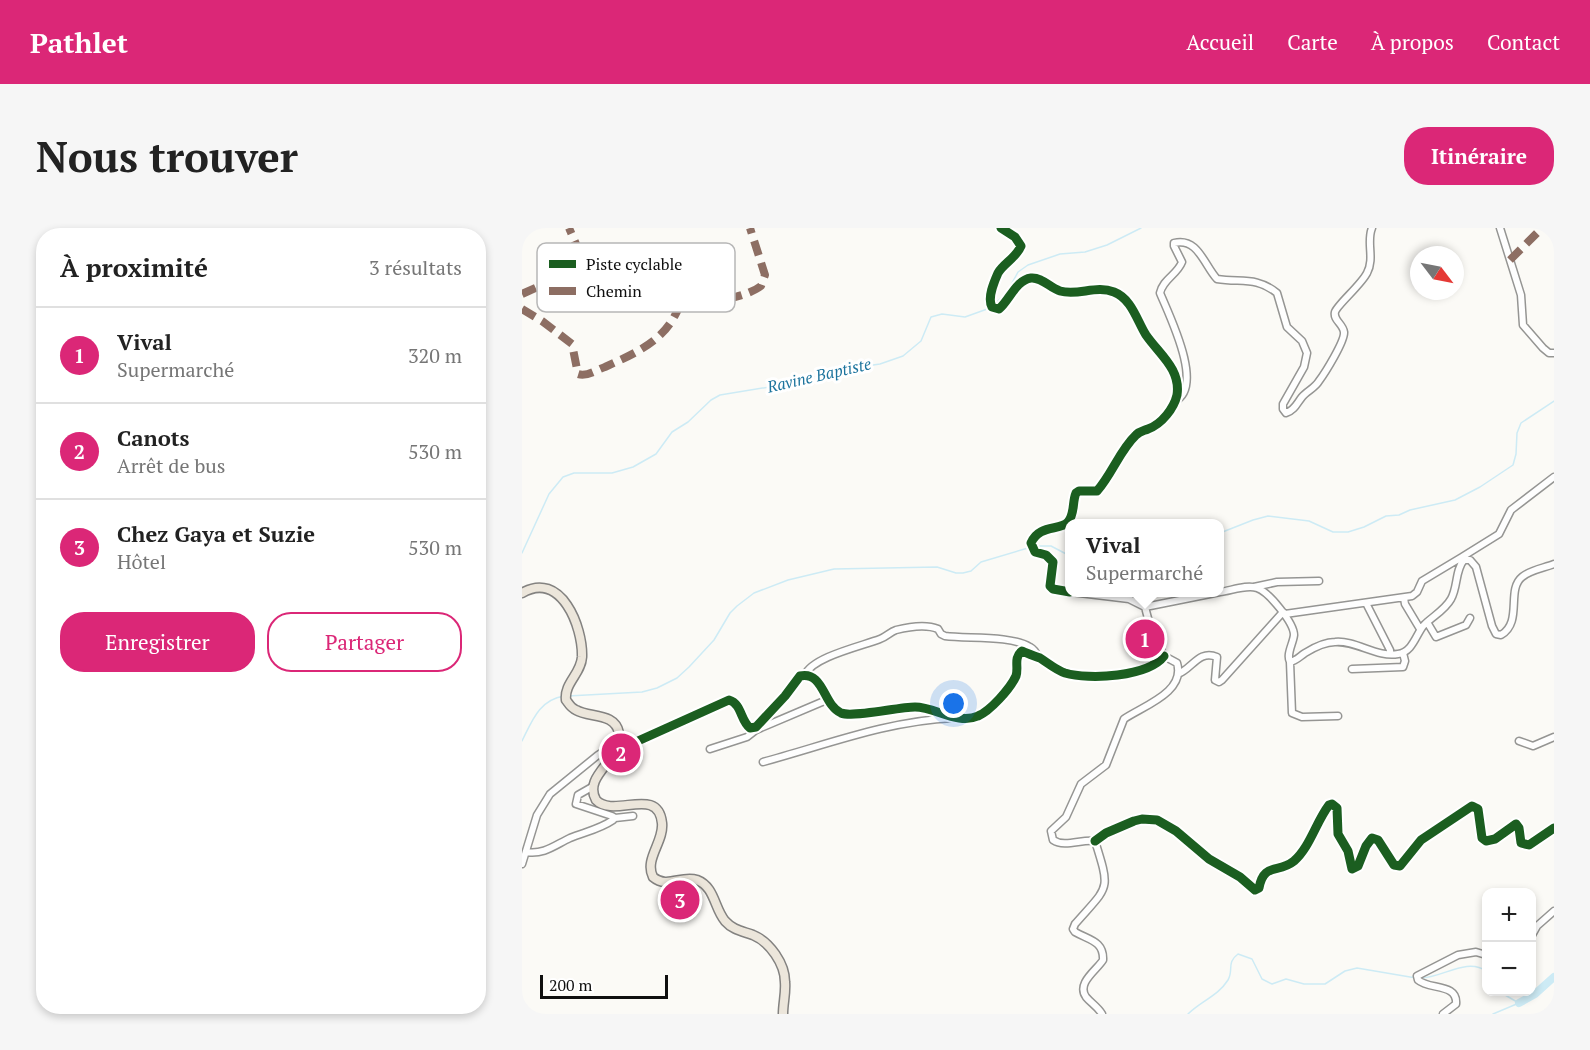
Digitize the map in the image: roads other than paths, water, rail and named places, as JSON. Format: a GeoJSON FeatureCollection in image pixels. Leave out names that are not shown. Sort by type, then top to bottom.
{"type":"FeatureCollection","features":[{"type":"Feature","properties":{"kind":"main road"},"geometry":{"type":"LineString","coordinates":[[522,593],[534,587],[549,589],[560,597],[572,612],[579,630],[582,657],[576,674],[567,688],[566,700],[578,712],[614,722],[619,732],[618,748],[592,787],[594,797],[602,806],[644,803],[652,806],[659,813],[662,829],[651,861],[651,873],[657,880],[665,883],[691,879],[700,882],[710,891],[726,923],[739,931],[753,935],[766,944],[779,960],[784,973],[783,1014]]}},
{"type":"Feature","properties":{"kind":"street"},"geometry":{"type":"LineString","coordinates":[[1001,228],[1015,237],[1021,246],[1017,255],[999,272],[990,296],[989,302],[992,307],[999,309],[1020,284],[1031,278],[1067,292],[1101,289],[1118,293],[1130,306],[1146,335],[1173,370],[1177,386],[1172,408],[1159,422],[1143,430],[1128,444],[1097,492],[1079,491],[1076,493],[1070,519]]}},
{"type":"Feature","properties":{"kind":"street"},"geometry":{"type":"LineString","coordinates":[[1175,401],[1183,397],[1186,390],[1186,362],[1160,293],[1163,284],[1181,267],[1182,262],[1174,243],[1183,242],[1195,247],[1217,279],[1242,279],[1258,282],[1277,293],[1287,327],[1302,341],[1307,353],[1304,367],[1283,404],[1283,409],[1287,413],[1320,380],[1343,339],[1343,328],[1335,317],[1335,313],[1338,306],[1360,285],[1367,274],[1372,258],[1370,234],[1372,228]]}},
{"type":"Feature","properties":{"kind":"street"},"geometry":{"type":"LineString","coordinates":[[1500,228],[1521,296],[1522,325],[1543,348],[1549,353],[1554,353]]}},
{"type":"Feature","properties":{"kind":"street"},"geometry":{"type":"LineString","coordinates":[[1554,477],[1511,510],[1499,534],[1463,558],[1425,579],[1415,594],[1404,598],[1284,613],[1219,682],[1215,680],[1217,657],[1212,655],[1196,659],[1178,674],[1170,689],[1149,705],[1124,719],[1106,765],[1081,784],[1066,818],[1052,829],[1051,837],[1061,844],[1084,840],[1095,841],[1106,833],[1134,821],[1157,820],[1176,831],[1209,859],[1240,877],[1255,890],[1259,888],[1262,877],[1267,872],[1287,865],[1298,857],[1326,808],[1332,804],[1337,808],[1338,834],[1348,851],[1352,868],[1358,866],[1372,838],[1378,840],[1394,865],[1400,866],[1421,840],[1472,806],[1478,809],[1482,838],[1486,842],[1495,839],[1516,824],[1520,828],[1520,841],[1526,846],[1554,828]]}},
{"type":"Feature","properties":{"kind":"street"},"geometry":{"type":"LineString","coordinates":[[1065,525],[1058,525],[1044,531],[1032,538],[1031,543],[1035,552],[1046,555],[1053,562],[1050,586],[1053,589],[1065,591]]}},
{"type":"Feature","properties":{"kind":"street"},"geometry":{"type":"LineString","coordinates":[[1463,558],[1470,560],[1476,567],[1492,626],[1496,634],[1501,635],[1512,622],[1518,582],[1527,575],[1554,564]]}},
{"type":"Feature","properties":{"kind":"street"},"geometry":{"type":"LineString","coordinates":[[1290,662],[1296,661],[1307,652],[1335,642],[1349,643],[1390,654],[1403,653],[1410,648],[1420,629],[1444,608],[1451,598],[1463,558]]}},
{"type":"Feature","properties":{"kind":"street"},"geometry":{"type":"LineString","coordinates":[[1224,591],[1277,582],[1318,581]]}},
{"type":"Feature","properties":{"kind":"street"},"geometry":{"type":"LineString","coordinates":[[1254,587],[1261,591],[1291,622],[1294,632],[1288,656],[1292,713],[1302,717],[1338,716]]}},
{"type":"Feature","properties":{"kind":"street"},"geometry":{"type":"LineString","coordinates":[[1112,597],[1129,599],[1145,607],[1195,597]]}},
{"type":"Feature","properties":{"kind":"street"},"geometry":{"type":"LineString","coordinates":[[1404,598],[1405,604],[1420,629]]}},
{"type":"Feature","properties":{"kind":"street"},"geometry":{"type":"LineString","coordinates":[[1366,603],[1390,654]]}},
{"type":"Feature","properties":{"kind":"street"},"geometry":{"type":"LineString","coordinates":[[1145,607],[1150,626],[1164,656],[1177,663],[1178,674]]}},
{"type":"Feature","properties":{"kind":"street"},"geometry":{"type":"LineString","coordinates":[[1427,622],[1436,637],[1466,625],[1470,618]]}},
{"type":"Feature","properties":{"kind":"street"},"geometry":{"type":"LineString","coordinates":[[805,675],[810,667],[842,651],[883,638],[897,630],[927,626],[938,629],[945,636],[999,639],[1019,643],[1031,647],[1040,658]]}},
{"type":"Feature","properties":{"kind":"street"},"geometry":{"type":"LineString","coordinates":[[763,762],[874,729],[938,718],[977,717],[988,710],[1015,678],[1018,654],[1022,651],[1066,673],[1100,676],[1136,672],[1161,660],[1164,656]]}},
{"type":"Feature","properties":{"kind":"street"},"geometry":{"type":"LineString","coordinates":[[1352,669],[1403,667],[1405,661],[1403,653]]}},
{"type":"Feature","properties":{"kind":"street"},"geometry":{"type":"LineString","coordinates":[[522,864],[537,815],[550,794],[598,755],[609,748],[629,745],[729,700],[737,705],[746,726],[756,727],[786,696],[800,676],[810,676],[819,683],[834,708],[845,714],[917,707],[959,718]]}},
{"type":"Feature","properties":{"kind":"street"},"geometry":{"type":"LineString","coordinates":[[710,749],[747,737],[756,730],[829,699]]}},
{"type":"Feature","properties":{"kind":"street"},"geometry":{"type":"LineString","coordinates":[[1519,741],[1533,746],[1554,737]]}},
{"type":"Feature","properties":{"kind":"street"},"geometry":{"type":"LineString","coordinates":[[592,787],[578,795],[576,804],[615,818]]}},
{"type":"Feature","properties":{"kind":"street"},"geometry":{"type":"LineString","coordinates":[[526,852],[549,850],[615,818],[633,816]]}},
{"type":"Feature","properties":{"kind":"street"},"geometry":{"type":"LineString","coordinates":[[1095,841],[1105,877],[1104,891],[1073,929],[1097,943],[1102,949],[1103,960],[1085,981],[1083,987],[1086,996],[1102,1014]]}},
{"type":"Feature","properties":{"kind":"street"},"geometry":{"type":"LineString","coordinates":[[1536,929],[1554,911]]}},
{"type":"Feature","properties":{"kind":"street"},"geometry":{"type":"LineString","coordinates":[[1443,1014],[1456,1004],[1457,999],[1454,994],[1448,989],[1422,984],[1418,976],[1458,955],[1476,952],[1482,954]]}},
{"type":"Feature","properties":{"kind":"waterway","name":"Ravine Baptiste"},"geometry":{"type":"LineString","coordinates":[[993,305],[1006,294],[1018,272],[1028,265],[1060,254],[1085,252],[1107,245],[1141,228]]}},
{"type":"Feature","properties":{"kind":"waterway","name":"Ravine Baptiste"},"geometry":{"type":"LineString","coordinates":[[522,553],[549,494],[563,477],[574,473],[612,473],[633,467],[656,454],[672,432],[688,422],[711,400],[720,395],[794,383],[832,371],[880,364],[903,356],[921,341],[931,317],[942,314],[965,317],[990,308]]}},
{"type":"Feature","properties":{"kind":"waterway"},"geometry":{"type":"LineString","coordinates":[[1224,531],[1268,516],[1309,521],[1333,532],[1348,532],[1386,516],[1399,515],[1410,510],[1455,500],[1513,465],[1517,433],[1521,423],[1554,401]]}},
{"type":"Feature","properties":{"kind":"waterway"},"geometry":{"type":"LineString","coordinates":[[1036,546],[1051,546],[1065,553]]}},
{"type":"Feature","properties":{"kind":"waterway"},"geometry":{"type":"LineString","coordinates":[[568,696],[642,692],[657,688],[677,678],[714,640],[730,613],[737,606],[754,593],[788,580],[834,569],[937,567],[963,573],[971,571],[981,562],[1028,548]]}},
{"type":"Feature","properties":{"kind":"waterway"},"geometry":{"type":"LineString","coordinates":[[522,741],[537,712],[548,702],[564,696]]}},
{"type":"Feature","properties":{"kind":"waterway"},"geometry":{"type":"LineString","coordinates":[[1188,1014],[1224,986],[1230,976],[1232,960],[1238,954],[1252,959],[1262,979],[1272,984],[1286,979],[1304,984],[1325,984],[1345,971],[1357,968],[1416,978]]}},
{"type":"Feature","properties":{"kind":"waterway"},"geometry":{"type":"LineString","coordinates":[[1421,978],[1463,967],[1482,969]]}},
{"type":"Feature","properties":{"kind":"waterway"},"geometry":{"type":"LineString","coordinates":[[1519,1003],[1535,994],[1554,977]]}},
{"type":"Feature","properties":{"kind":"waterway"},"geometry":{"type":"LineString","coordinates":[[1507,996],[1517,1002]]}},
{"type":"Feature","properties":{"kind":"waterway"},"geometry":{"type":"LineString","coordinates":[[1493,1014],[1519,1003]]}},
{"type":"Feature","properties":{"kind":"place","name":"Vival"},"geometry":{"type":"Point","coordinates":[1145,639]}},
{"type":"Feature","properties":{"kind":"place","name":"Canots"},"geometry":{"type":"Point","coordinates":[621,753]}},
{"type":"Feature","properties":{"kind":"place","name":"Chez Gaya et Suzie"},"geometry":{"type":"Point","coordinates":[680,900]}}]}
